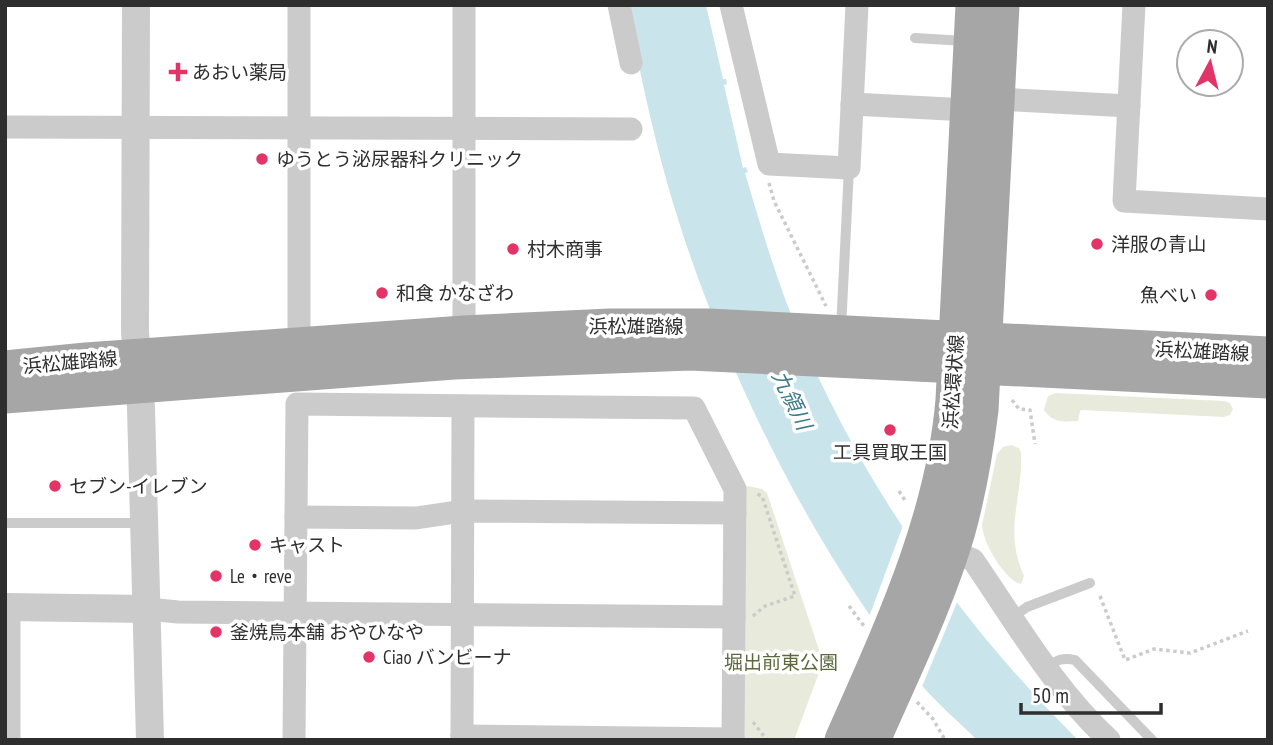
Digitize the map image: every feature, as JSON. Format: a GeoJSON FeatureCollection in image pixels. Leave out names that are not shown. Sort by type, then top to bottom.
{"type":"FeatureCollection","features":[{"type":"Feature","properties":{"kind":"main road","name":"浜松環状線"},"geometry":{"type":"LineString","coordinates":[[973,5],[971,41],[983,105]]}},
{"type":"Feature","properties":{"kind":"main road","name":"浜松環状線"},"geometry":{"type":"LineString","coordinates":[[867,739],[890,661],[941,550],[942,472],[970,352],[983,105],[1002,5]]}},
{"type":"Feature","properties":{"kind":"main road","name":"浜松雄踏線"},"geometry":{"type":"LineString","coordinates":[[5,396],[299,345],[561,327],[714,339]]}},
{"type":"Feature","properties":{"kind":"main road","name":"浜松雄踏線"},"geometry":{"type":"LineString","coordinates":[[5,368],[138,371],[495,360],[714,339],[826,333],[970,352],[1268,381]]}},
{"type":"Feature","properties":{"kind":"main road","name":"浜松雄踏線"},"geometry":{"type":"LineString","coordinates":[[970,352],[1268,354]]}},
{"type":"Feature","properties":{"kind":"street"},"geometry":{"type":"LineString","coordinates":[[136,5],[135,332],[145,523],[150,740]]}},
{"type":"Feature","properties":{"kind":"street"},"geometry":{"type":"LineString","coordinates":[[299,5],[299,345]]}},
{"type":"Feature","properties":{"kind":"street"},"geometry":{"type":"LineString","coordinates":[[464,5],[464,333]]}},
{"type":"Feature","properties":{"kind":"street"},"geometry":{"type":"LineString","coordinates":[[619,5],[631,63]]}},
{"type":"Feature","properties":{"kind":"street"},"geometry":{"type":"LineString","coordinates":[[731,5],[769,164],[849,168],[852,104],[863,36],[857,5]]}},
{"type":"Feature","properties":{"kind":"street"},"geometry":{"type":"LineString","coordinates":[[1134,5],[1124,201],[1268,209]]}},
{"type":"Feature","properties":{"kind":"street"},"geometry":{"type":"LineString","coordinates":[[852,104],[1129,106]]}},
{"type":"Feature","properties":{"kind":"street"},"geometry":{"type":"LineString","coordinates":[[5,127],[631,129]]}},
{"type":"Feature","properties":{"kind":"street"},"geometry":{"type":"LineString","coordinates":[[294,740],[297,404],[694,408],[735,503],[742,618],[733,739],[462,738],[463,406]]}},
{"type":"Feature","properties":{"kind":"street"},"geometry":{"type":"LineString","coordinates":[[296,517],[416,518],[463,510],[735,503]]}},
{"type":"Feature","properties":{"kind":"street"},"geometry":{"type":"LineString","coordinates":[[941,550],[973,560],[1074,704],[1109,740]]}},
{"type":"Feature","properties":{"kind":"street"},"geometry":{"type":"LineString","coordinates":[[8,735],[7,607],[148,609],[178,612],[742,618]]}},
{"type":"Feature","properties":{"kind":"lane"},"geometry":{"type":"LineString","coordinates":[[915,38],[971,41]]}},
{"type":"Feature","properties":{"kind":"lane"},"geometry":{"type":"LineString","coordinates":[[826,333],[849,168]]}},
{"type":"Feature","properties":{"kind":"lane"},"geometry":{"type":"LineString","coordinates":[[5,523],[145,523]]}},
{"type":"Feature","properties":{"kind":"lane"},"geometry":{"type":"LineString","coordinates":[[1013,617],[1027,607],[1090,583]]}},
{"type":"Feature","properties":{"kind":"lane"},"geometry":{"type":"LineString","coordinates":[[1047,667],[1058,660],[1075,660],[1152,740]]}},
{"type":"Feature","properties":{"kind":"path"},"geometry":{"type":"LineString","coordinates":[[769,164],[766,175],[774,201],[826,333]]}},
{"type":"Feature","properties":{"kind":"path"},"geometry":{"type":"LineString","coordinates":[[1012,400],[1020,409],[1030,410],[1035,444]]}},
{"type":"Feature","properties":{"kind":"path"},"geometry":{"type":"LineString","coordinates":[[899,491],[908,504]]}},
{"type":"Feature","properties":{"kind":"path"},"geometry":{"type":"LineString","coordinates":[[735,503],[760,493],[762,496],[795,596],[742,618]]}},
{"type":"Feature","properties":{"kind":"path"},"geometry":{"type":"LineString","coordinates":[[1100,596],[1125,660],[1154,649],[1189,653],[1248,631]]}},
{"type":"Feature","properties":{"kind":"path"},"geometry":{"type":"LineString","coordinates":[[849,606],[933,719],[944,740]]}},
{"type":"Feature","properties":{"kind":"path"},"geometry":{"type":"LineString","coordinates":[[751,719],[767,740]]}},
{"type":"Feature","properties":{"kind":"green space"},"geometry":{"type":"Polygon","coordinates":[[[1056,393],[1224,401],[1230,403],[1233,409],[1230,415],[1224,417],[1082,410],[1078,421],[1063,421],[1051,417],[1044,410],[1048,396],[1056,393]]]}},
{"type":"Feature","properties":{"kind":"green space"},"geometry":{"type":"Polygon","coordinates":[[[1011,445],[1019,448],[1021,453],[1014,529],[1018,559],[1024,576],[1021,584],[1008,576],[996,559],[986,541],[982,525],[997,454],[1003,447],[1011,445]]]}},
{"type":"Feature","properties":{"kind":"green space","name":"堀出前東公園"},"geometry":{"type":"Polygon","coordinates":[[[744,487],[767,493],[823,662],[794,740],[741,740],[744,487]]]}},
{"type":"Feature","properties":{"kind":"water","name":"九領川"},"geometry":{"type":"Polygon","coordinates":[[[626,5],[706,5],[723,79],[726,79],[727,84],[724,85],[743,168],[746,167],[748,172],[745,173],[763,234],[791,314],[825,391],[885,499],[955,601],[994,649],[1078,740],[977,740],[924,688],[882,633],[843,574],[772,449],[713,318],[668,186],[626,5]]]}},
{"type":"Feature","properties":{"kind":"pier"},"geometry":{"type":"Polygon","coordinates":[[[904,523],[958,600],[921,689],[869,617],[904,523]]]}},
{"type":"Feature","properties":{"kind":"place","name":"あおい薬局"},"geometry":{"type":"Point","coordinates":[178,72]}},
{"type":"Feature","properties":{"kind":"place","name":"ゆうとう泌尿器科クリニック"},"geometry":{"type":"Point","coordinates":[262,159]}},
{"type":"Feature","properties":{"kind":"place","name":"洋服の青山"},"geometry":{"type":"Point","coordinates":[1097,244]}},
{"type":"Feature","properties":{"kind":"place","name":"村木商事"},"geometry":{"type":"Point","coordinates":[513,249]}},
{"type":"Feature","properties":{"kind":"place","name":"和食 かなざわ"},"geometry":{"type":"Point","coordinates":[382,293]}},
{"type":"Feature","properties":{"kind":"place","name":"魚べい"},"geometry":{"type":"Point","coordinates":[1211,295]}},
{"type":"Feature","properties":{"kind":"place","name":"工具買取王国"},"geometry":{"type":"Point","coordinates":[890,430]}},
{"type":"Feature","properties":{"kind":"place","name":"セブン-イレブン"},"geometry":{"type":"Point","coordinates":[55,486]}},
{"type":"Feature","properties":{"kind":"place","name":"キャスト"},"geometry":{"type":"Point","coordinates":[255,545]}},
{"type":"Feature","properties":{"kind":"place","name":"Le・reve"},"geometry":{"type":"Point","coordinates":[216,576]}},
{"type":"Feature","properties":{"kind":"place","name":"釜焼鳥本舗 おやひなや"},"geometry":{"type":"Point","coordinates":[216,632]}},
{"type":"Feature","properties":{"kind":"place","name":"Ciao バンビーナ"},"geometry":{"type":"Point","coordinates":[369,657]}}]}
